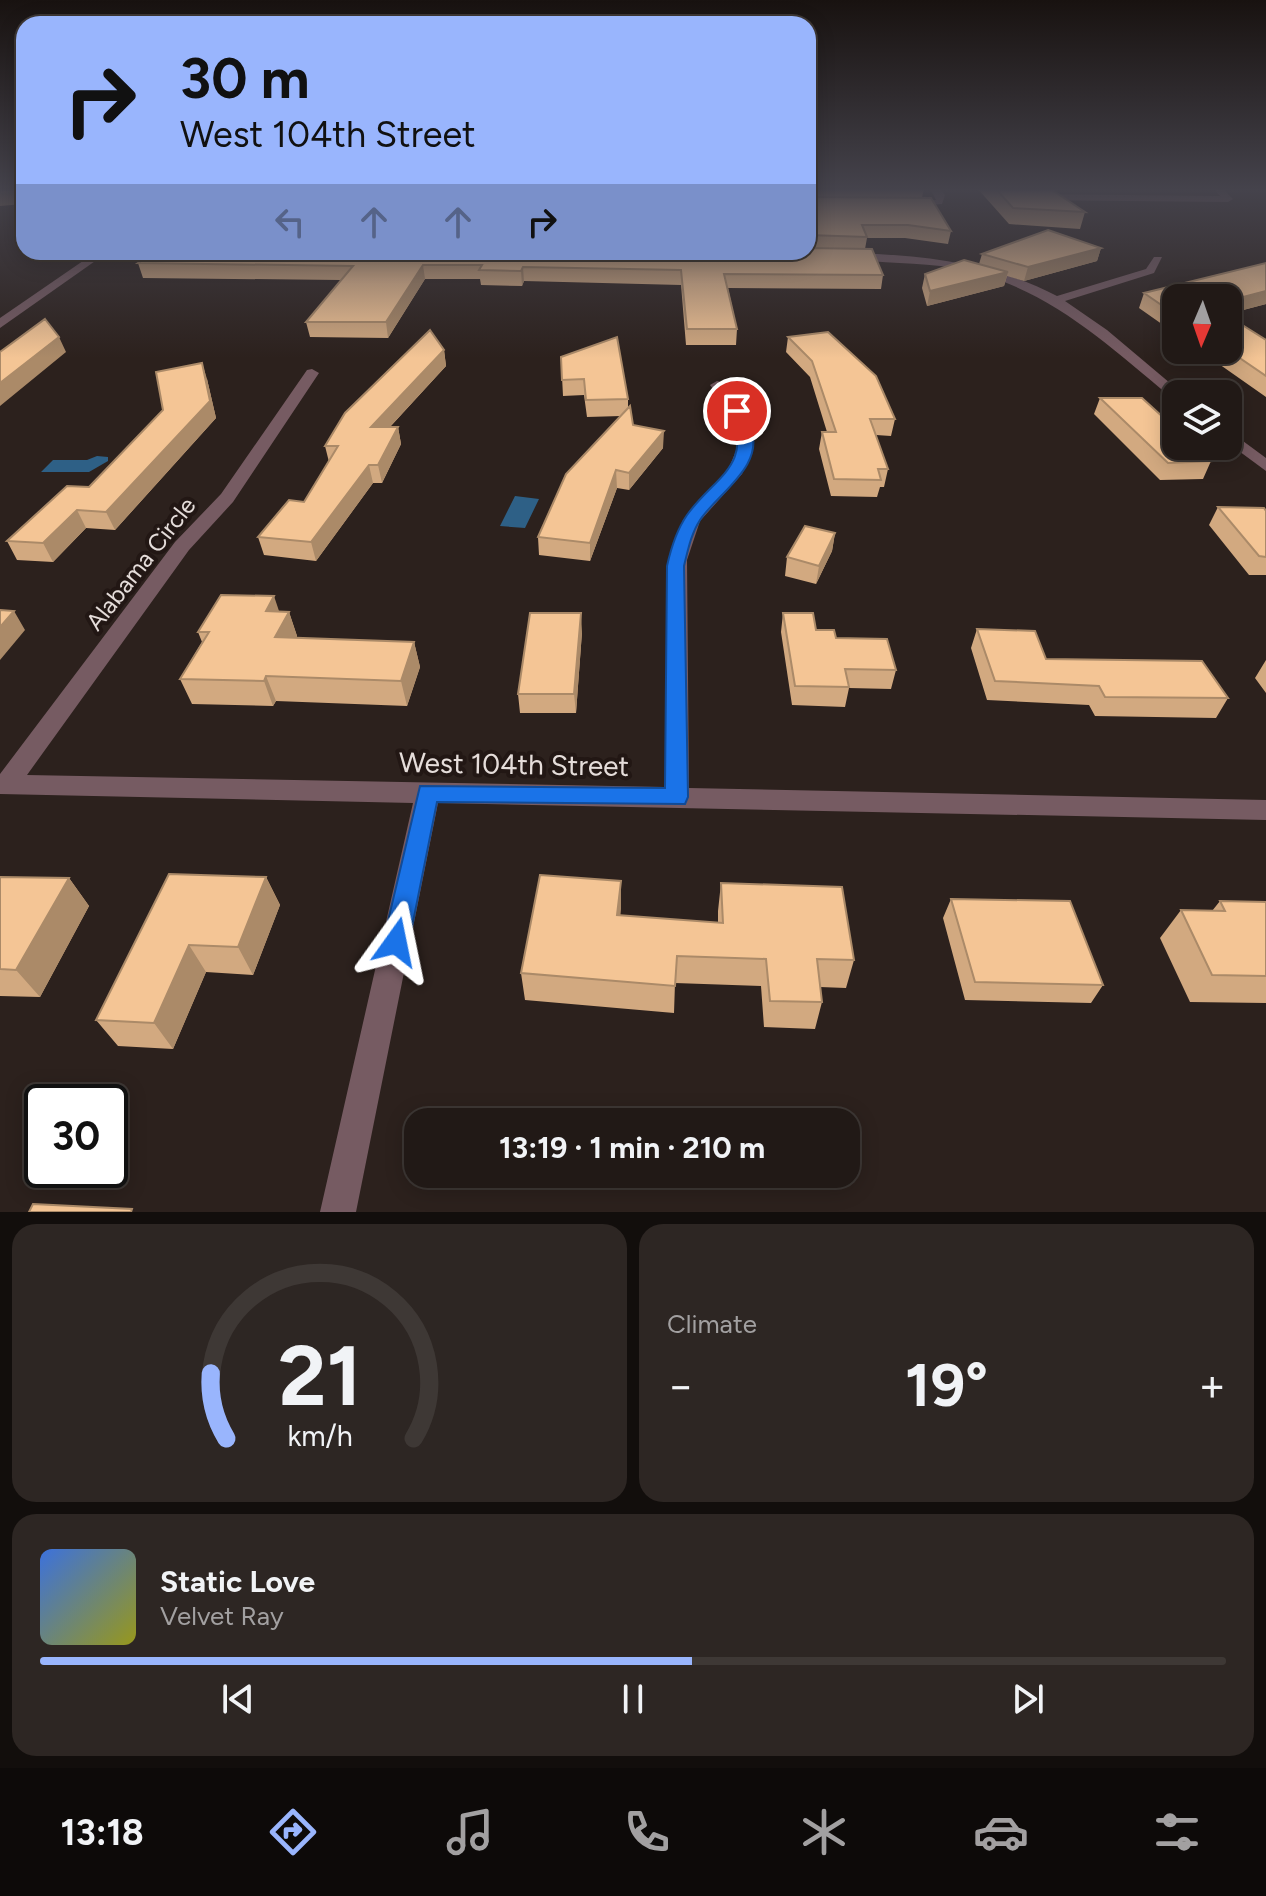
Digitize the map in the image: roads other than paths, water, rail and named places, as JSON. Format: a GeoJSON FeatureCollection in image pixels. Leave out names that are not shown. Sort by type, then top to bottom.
{"type":"FeatureCollection","features":[{"type":"Feature","properties":{"kind":"street"},"geometry":{"type":"LineString","coordinates":[[841,256],[904,258],[966,268],[1024,285],[1055,300],[1162,383]]}},
{"type":"Feature","properties":{"kind":"street"},"geometry":{"type":"LineString","coordinates":[[1055,300],[1150,271],[1158,259]]}},
{"type":"Feature","properties":{"kind":"street"},"geometry":{"type":"LineString","coordinates":[[0,324],[92,260]]}},
{"type":"Feature","properties":{"kind":"street","name":"Alabama Circle"},"geometry":{"type":"LineString","coordinates":[[4,784],[182,546],[227,498],[312,373]]}},
{"type":"Feature","properties":{"kind":"street"},"geometry":{"type":"LineString","coordinates":[[677,797],[676,566],[681,540],[694,516],[734,475],[744,453],[746,431],[737,411],[717,385]]}},
{"type":"Feature","properties":{"kind":"street"},"geometry":{"type":"LineString","coordinates":[[1242,446],[1266,466]]}},
{"type":"Feature","properties":{"kind":"street","name":"West 104th Street"},"geometry":{"type":"LineString","coordinates":[[4,784],[1266,810]]}},
{"type":"Feature","properties":{"kind":"street"},"geometry":{"type":"LineString","coordinates":[[338,1212],[428,792]]}},
{"type":"Feature","properties":{"kind":"water"},"geometry":{"type":"Polygon","coordinates":[[[97,456],[108,457],[108,461],[89,472],[41,472],[53,460],[87,460],[97,456]]]}},
{"type":"Feature","properties":{"kind":"water"},"geometry":{"type":"Polygon","coordinates":[[[515,496],[539,499],[525,528],[500,526],[515,496]]]}}]}
